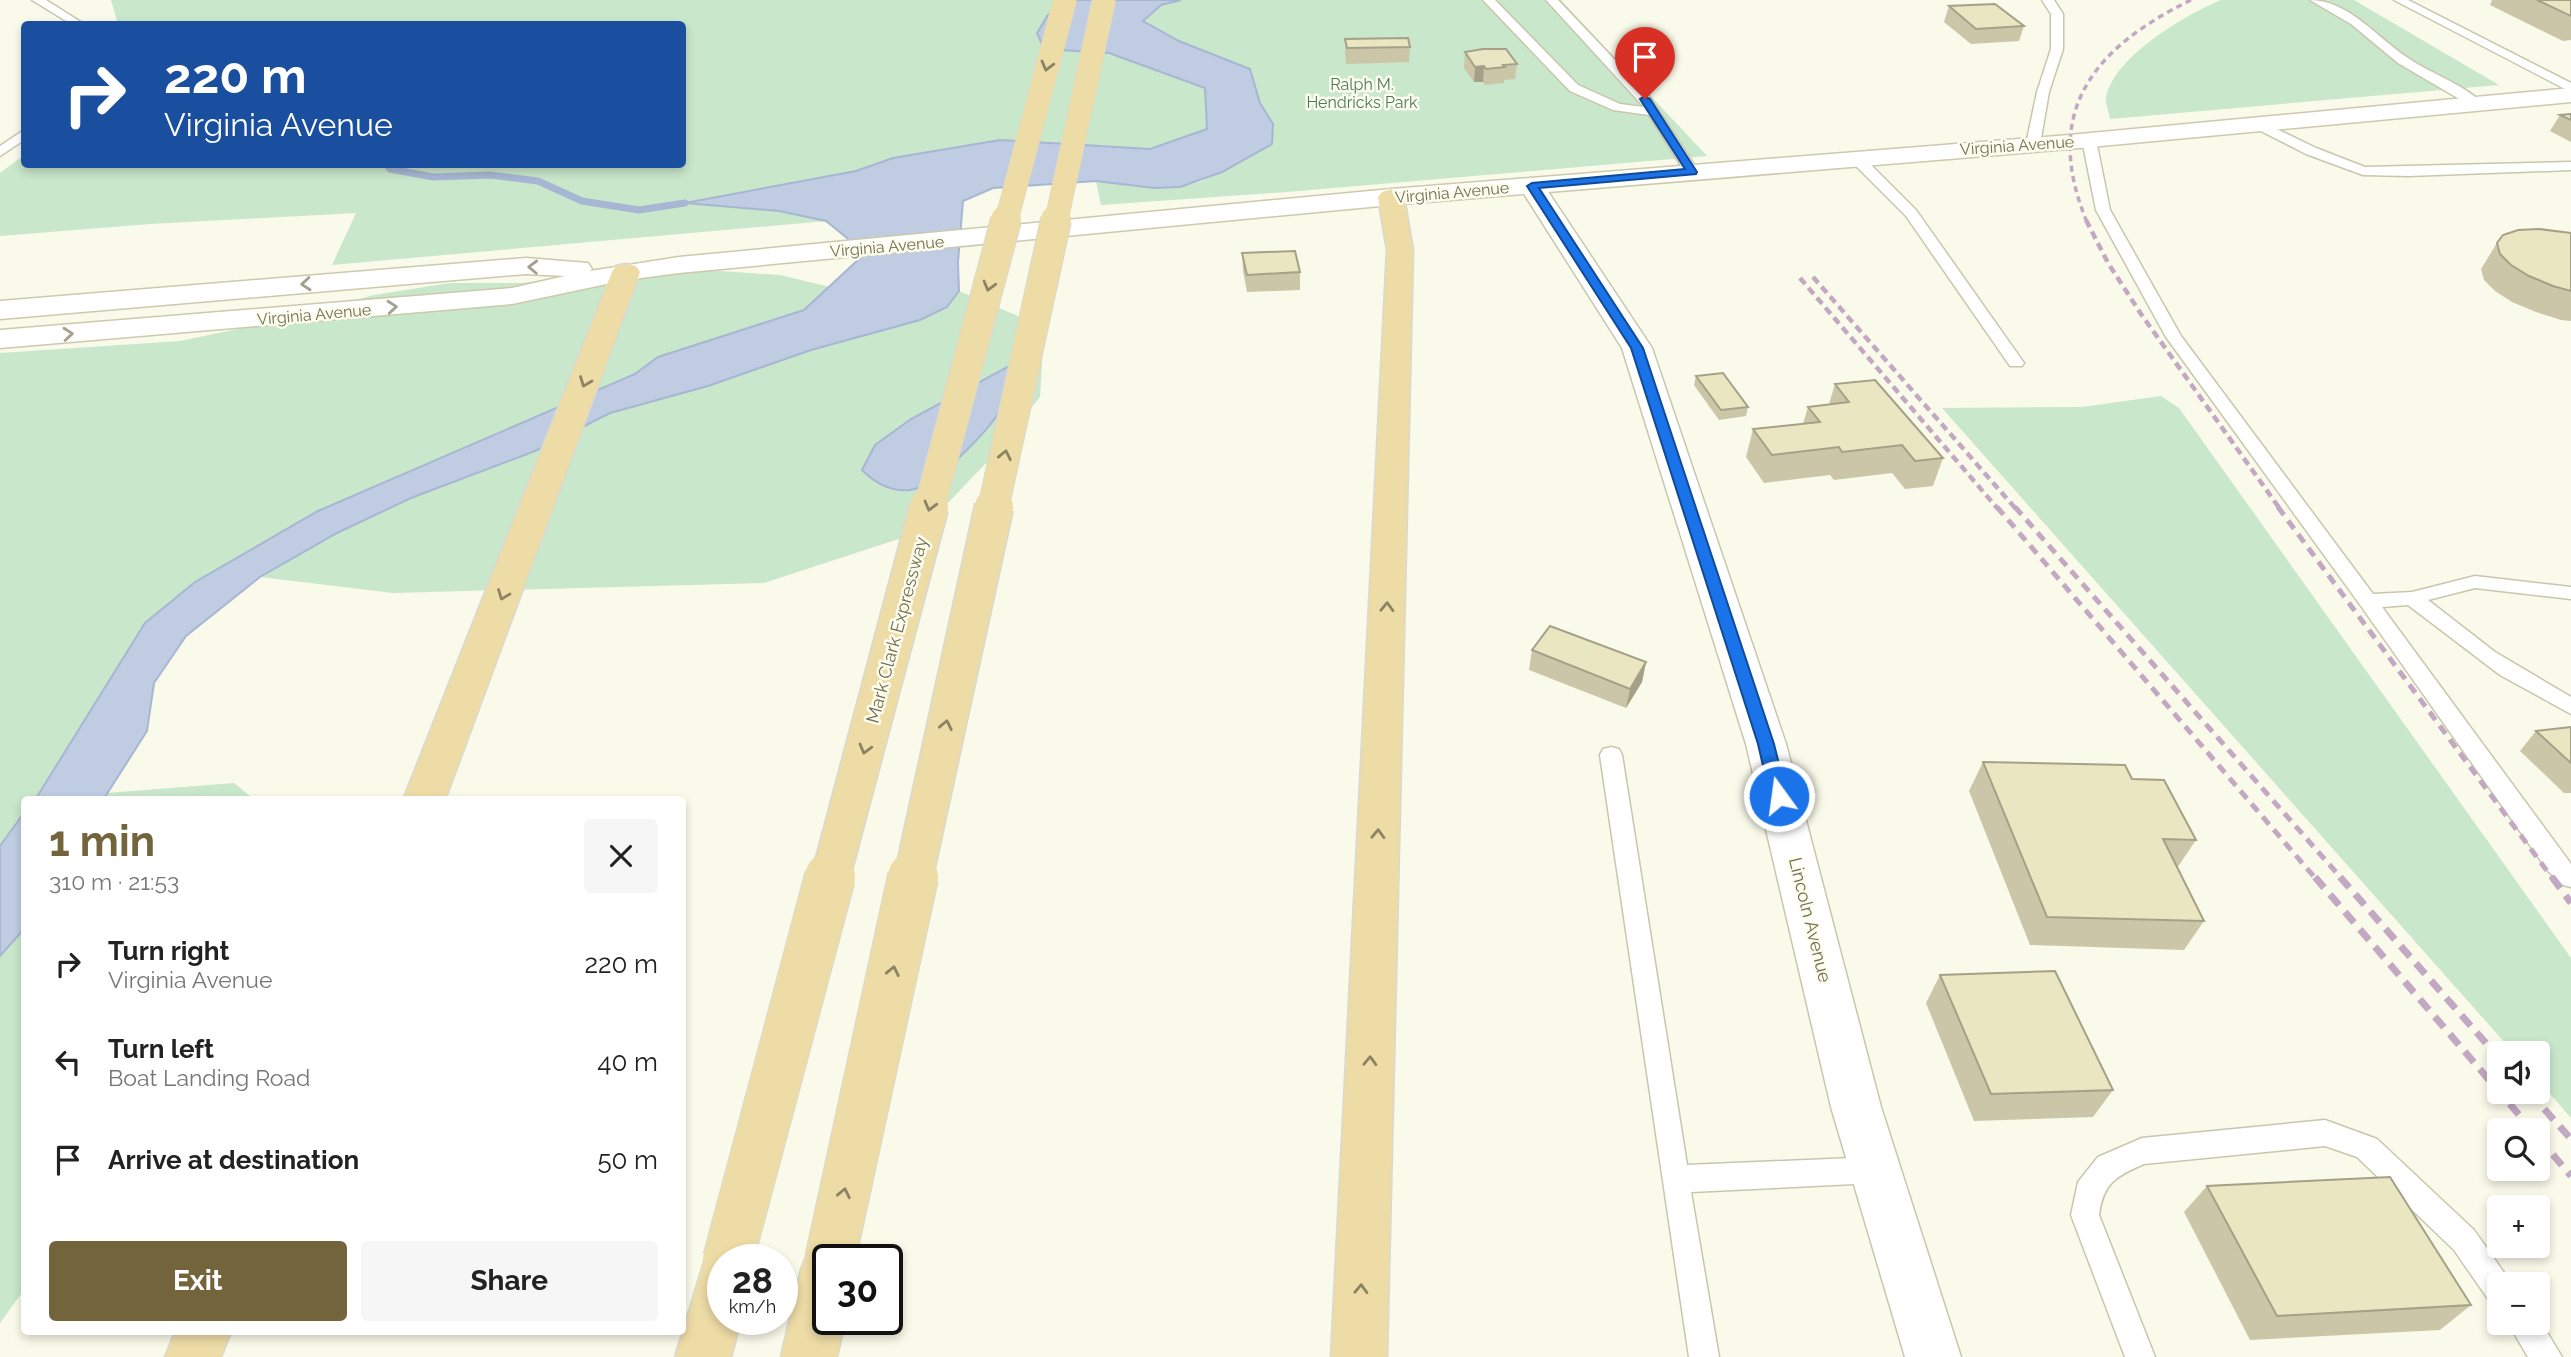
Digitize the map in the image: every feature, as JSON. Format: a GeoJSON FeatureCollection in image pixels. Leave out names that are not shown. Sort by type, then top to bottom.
{"type":"FeatureCollection","features":[{"type":"Feature","properties":{"kind":"highway","name":"Mark Clark Expressway"},"geometry":{"type":"LineString","coordinates":[[733,1244],[1065,0]]}},
{"type":"Feature","properties":{"kind":"highway"},"geometry":{"type":"LineString","coordinates":[[833,1244],[1104,0]]}},
{"type":"Feature","properties":{"kind":"highway"},"geometry":{"type":"LineString","coordinates":[[1359,1357],[1400,250],[1391,197]]}},
{"type":"Feature","properties":{"kind":"highway"},"geometry":{"type":"LineString","coordinates":[[426,796],[626,272]]}},
{"type":"Feature","properties":{"kind":"highway"},"geometry":{"type":"LineString","coordinates":[[193,1357],[202,1335]]}},
{"type":"Feature","properties":{"kind":"highway"},"geometry":{"type":"LineString","coordinates":[[702,1357],[708,1335]]}},
{"type":"Feature","properties":{"kind":"highway"},"geometry":{"type":"LineString","coordinates":[[809,1357],[814,1335]]}},
{"type":"Feature","properties":{"kind":"main road","name":"Virginia Avenue"},"geometry":{"type":"LineString","coordinates":[[0,339],[512,296],[626,272],[679,265],[1391,197],[2089,140],[2567,96]]}},
{"type":"Feature","properties":{"kind":"main road","name":"Lincoln Avenue"},"geometry":{"type":"LineString","coordinates":[[1532,186],[1637,348],[1766,744],[1856,1107],[1933,1357]]}},
{"type":"Feature","properties":{"kind":"main road","name":"Virginia Avenue"},"geometry":{"type":"LineString","coordinates":[[0,310],[526,266],[626,272]]}},
{"type":"Feature","properties":{"kind":"main road"},"geometry":{"type":"LineString","coordinates":[[121,330],[144,298]]}},
{"type":"Feature","properties":{"kind":"lane"},"geometry":{"type":"LineString","coordinates":[[38,0],[73,21]]}},
{"type":"Feature","properties":{"kind":"lane"},"geometry":{"type":"LineString","coordinates":[[1489,0],[1574,88],[1593,99],[1617,107],[1654,113]]}},
{"type":"Feature","properties":{"kind":"lane"},"geometry":{"type":"LineString","coordinates":[[1552,0],[1645,99],[1692,172]]}},
{"type":"Feature","properties":{"kind":"lane"},"geometry":{"type":"LineString","coordinates":[[2033,144],[2043,92],[2057,49],[2057,14],[2048,0]]}},
{"type":"Feature","properties":{"kind":"lane"},"geometry":{"type":"LineString","coordinates":[[2316,0],[2355,22],[2402,60],[2477,104]]}},
{"type":"Feature","properties":{"kind":"lane"},"geometry":{"type":"LineString","coordinates":[[2400,0],[2567,96]]}},
{"type":"Feature","properties":{"kind":"lane"},"geometry":{"type":"LineString","coordinates":[[2258,124],[2311,151],[2363,171],[2571,166]]}},
{"type":"Feature","properties":{"kind":"lane"},"geometry":{"type":"LineString","coordinates":[[0,152],[21,136]]}},
{"type":"Feature","properties":{"kind":"lane"},"geometry":{"type":"LineString","coordinates":[[2089,140],[2103,210],[2174,337],[2368,601],[2556,864],[2571,878]]}},
{"type":"Feature","properties":{"kind":"lane"},"geometry":{"type":"LineString","coordinates":[[1856,158],[1911,214],[2016,363]]}},
{"type":"Feature","properties":{"kind":"lane"},"geometry":{"type":"LineString","coordinates":[[2368,601],[2412,598],[2475,583],[2571,593]]}},
{"type":"Feature","properties":{"kind":"lane"},"geometry":{"type":"LineString","coordinates":[[2412,598],[2460,638],[2525,683],[2571,706]]}},
{"type":"Feature","properties":{"kind":"lane"},"geometry":{"type":"LineString","coordinates":[[1611,755],[1704,1357]]}},
{"type":"Feature","properties":{"kind":"lane"},"geometry":{"type":"LineString","coordinates":[[2140,1357],[2085,1215],[2088,1192],[2108,1166],[2141,1151],[2325,1133],[2367,1148],[2464,1240],[2487,1272]]}},
{"type":"Feature","properties":{"kind":"lane"},"geometry":{"type":"LineString","coordinates":[[1675,1179],[1875,1170]]}},
{"type":"Feature","properties":{"kind":"lane"},"geometry":{"type":"LineString","coordinates":[[2531,1335],[2547,1357]]}},
{"type":"Feature","properties":{"kind":"green space"},"geometry":{"type":"Polygon","coordinates":[[[111,0],[1071,0],[1044,48],[1109,53],[1206,88],[1207,129],[1150,149],[1000,140],[893,158],[856,171],[689,203],[779,211],[826,221],[332,265],[356,213],[150,224],[0,236],[0,173],[21,157],[21,168],[686,168],[686,21],[117,21],[111,0]]]}},
{"type":"Feature","properties":{"kind":"green space","name":"Ralph M. Hendricks Park"},"geometry":{"type":"Polygon","coordinates":[[[1181,0],[1561,0],[1707,156],[1101,205],[1096,181],[1154,188],[1180,187],[1202,181],[1244,161],[1273,124],[1260,103],[1250,69],[1179,41],[1143,20],[1161,5],[1181,0]]]}},
{"type":"Feature","properties":{"kind":"green space"},"geometry":{"type":"Polygon","coordinates":[[[2221,0],[2354,0],[2499,85],[2110,119],[2106,97],[2112,82],[2123,67],[2137,52],[2171,26],[2221,0]]]}},
{"type":"Feature","properties":{"kind":"green space"},"geometry":{"type":"Polygon","coordinates":[[[647,266],[780,275],[830,287],[804,310],[658,357],[635,374],[318,511],[195,582],[145,623],[37,796],[21,796],[21,817],[0,846],[0,353],[180,341],[267,323],[374,295],[450,283],[522,283],[647,266]]]}},
{"type":"Feature","properties":{"kind":"green space"},"geometry":{"type":"Polygon","coordinates":[[[959,291],[1018,316],[1043,345],[1040,397],[989,460],[920,532],[764,583],[393,593],[260,577],[337,533],[411,498],[535,451],[610,413],[708,386],[811,350],[920,320],[947,307],[959,291]],[[1009,367],[911,419],[875,445],[941,475],[1001,409],[1009,367]]]}},
{"type":"Feature","properties":{"kind":"green space"},"geometry":{"type":"Polygon","coordinates":[[[2161,396],[2179,408],[2571,958],[2571,1118],[2550,1094],[2550,1041],[2503,1041],[1942,408],[2082,407],[2161,396]]]}},
{"type":"Feature","properties":{"kind":"green space"},"geometry":{"type":"Polygon","coordinates":[[[234,783],[250,796],[105,796],[107,793],[234,783]]]}},
{"type":"Feature","properties":{"kind":"green space"},"geometry":{"type":"Polygon","coordinates":[[[21,932],[21,1294],[0,1323],[0,956],[21,932]]]}},
{"type":"Feature","properties":{"kind":"water"},"geometry":{"type":"Polygon","coordinates":[[[1071,0],[1181,0],[1161,5],[1143,21],[1179,41],[1250,69],[1260,103],[1273,124],[1272,144],[1222,172],[1180,187],[1154,188],[1096,181],[993,188],[963,201],[958,262],[959,291],[947,307],[920,320],[811,350],[708,386],[610,413],[535,451],[411,498],[337,533],[260,577],[186,636],[154,683],[147,731],[106,796],[37,796],[145,623],[195,582],[318,511],[635,374],[658,357],[804,310],[860,258],[847,238],[826,221],[779,211],[685,203],[856,171],[893,158],[1000,140],[1150,149],[1207,129],[1205,88],[1109,53],[1044,49],[1037,33],[1048,15],[1071,0]]]}},
{"type":"Feature","properties":{"kind":"water"},"geometry":{"type":"Polygon","coordinates":[[[1009,366],[1004,399],[995,418],[974,443],[933,479],[910,490],[896,490],[878,483],[862,470],[875,445],[911,419],[1009,366]]]}},
{"type":"Feature","properties":{"kind":"water"},"geometry":{"type":"Polygon","coordinates":[[[21,817],[21,932],[0,956],[0,846],[21,817]]]}},
{"type":"Feature","properties":{"kind":"building"},"geometry":{"type":"Polygon","coordinates":[[[2537,0],[2571,0],[2571,16],[2537,0]]]}},
{"type":"Feature","properties":{"kind":"building"},"geometry":{"type":"Polygon","coordinates":[[[1995,4],[2024,26],[1976,29],[1949,6],[1995,4]]]}},
{"type":"Feature","properties":{"kind":"building"},"geometry":{"type":"Polygon","coordinates":[[[1408,38],[1410,47],[1347,48],[1345,39],[1408,38]]]}},
{"type":"Feature","properties":{"kind":"building"},"geometry":{"type":"Polygon","coordinates":[[[1506,49],[1517,64],[1486,69],[1484,66],[1475,67],[1465,52],[1506,49]]]}},
{"type":"Feature","properties":{"kind":"building"},"geometry":{"type":"Polygon","coordinates":[[[2571,114],[2571,120],[2560,115],[2571,114]]]}},
{"type":"Feature","properties":{"kind":"building"},"geometry":{"type":"Polygon","coordinates":[[[2539,229],[2571,233],[2571,291],[2529,276],[2511,265],[2500,254],[2497,243],[2503,235],[2518,230],[2539,229]]]}},
{"type":"Feature","properties":{"kind":"building"},"geometry":{"type":"Polygon","coordinates":[[[1295,251],[1300,272],[1247,275],[1242,253],[1295,251]]]}},
{"type":"Feature","properties":{"kind":"building"},"geometry":{"type":"Polygon","coordinates":[[[1723,373],[1748,407],[1721,410],[1696,376],[1723,373]]]}},
{"type":"Feature","properties":{"kind":"building"},"geometry":{"type":"Polygon","coordinates":[[[1875,380],[1943,458],[1915,461],[1902,445],[1842,452],[1839,447],[1772,455],[1753,429],[1820,422],[1808,407],[1849,402],[1835,384],[1875,380]]]}},
{"type":"Feature","properties":{"kind":"building"},"geometry":{"type":"Polygon","coordinates":[[[1550,626],[1646,662],[1630,689],[1532,650],[1550,626]]]}},
{"type":"Feature","properties":{"kind":"building"},"geometry":{"type":"Polygon","coordinates":[[[2571,727],[2571,763],[2536,731],[2571,727]]]}},
{"type":"Feature","properties":{"kind":"building"},"geometry":{"type":"Polygon","coordinates":[[[1983,762],[2125,765],[2132,779],[2164,780],[2196,840],[2163,839],[2204,921],[2047,917],[1983,762]]]}},
{"type":"Feature","properties":{"kind":"building"},"geometry":{"type":"Polygon","coordinates":[[[2055,971],[2113,1090],[1991,1094],[1940,975],[2055,971]]]}},
{"type":"Feature","properties":{"kind":"building"},"geometry":{"type":"Polygon","coordinates":[[[2390,1177],[2471,1305],[2277,1316],[2207,1186],[2390,1177]]]}},
{"type":"Feature","properties":{"kind":"waterway"},"geometry":{"type":"LineString","coordinates":[[389,168],[433,177],[490,175],[538,181],[582,201],[639,210],[685,203]]}},
{"type":"Feature","properties":{"kind":"railway"},"geometry":{"type":"LineString","coordinates":[[2087,222],[2074,183],[2070,148],[2074,116],[2085,88],[2103,62],[2127,39],[2191,0]]}},
{"type":"Feature","properties":{"kind":"railway"},"geometry":{"type":"LineString","coordinates":[[2087,222],[2108,263],[2141,314],[2280,509]]}},
{"type":"Feature","properties":{"kind":"railway"},"geometry":{"type":"LineString","coordinates":[[1813,277],[2016,509]]}},
{"type":"Feature","properties":{"kind":"railway"},"geometry":{"type":"LineString","coordinates":[[1800,278],[1998,509]]}},
{"type":"Feature","properties":{"kind":"railway"},"geometry":{"type":"LineString","coordinates":[[1997,507],[2316,879]]}},
{"type":"Feature","properties":{"kind":"railway"},"geometry":{"type":"LineString","coordinates":[[2015,507],[2342,879]]}},
{"type":"Feature","properties":{"kind":"railway"},"geometry":{"type":"LineString","coordinates":[[2278,507],[2553,879]]}},
{"type":"Feature","properties":{"kind":"railway"},"geometry":{"type":"LineString","coordinates":[[2315,877],[2522,1118]]}},
{"type":"Feature","properties":{"kind":"railway"},"geometry":{"type":"LineString","coordinates":[[2340,877],[2487,1044]]}},
{"type":"Feature","properties":{"kind":"railway"},"geometry":{"type":"LineString","coordinates":[[2552,877],[2571,903]]}},
{"type":"Feature","properties":{"kind":"railway"},"geometry":{"type":"LineString","coordinates":[[2540,1104],[2571,1139]]}},
{"type":"Feature","properties":{"kind":"railway"},"geometry":{"type":"LineString","coordinates":[[2550,1151],[2571,1176]]}},
{"type":"Feature","properties":{"kind":"route"},"geometry":{"type":"LineString","coordinates":[[1645,99],[1692,172],[1532,186],[1637,348],[1766,744],[1779,796]]}}]}
